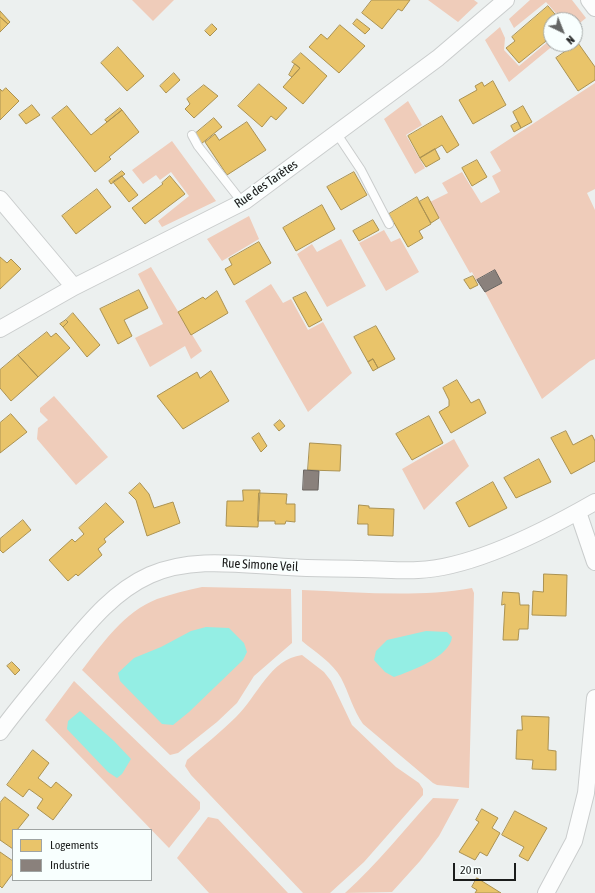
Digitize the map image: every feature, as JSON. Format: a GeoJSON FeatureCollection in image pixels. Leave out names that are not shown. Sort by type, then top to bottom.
{"type":"FeatureCollection","features":[{"type":"Feature","properties":{"kind":"street","name":"Rue des Tarètes"},"geometry":{"type":"LineString","coordinates":[[0,329],[74,287],[242,202],[337,134],[438,58],[506,0]]}},
{"type":"Feature","properties":{"kind":"street"},"geometry":{"type":"LineString","coordinates":[[589,0],[595,8]]}},
{"type":"Feature","properties":{"kind":"street"},"geometry":{"type":"LineString","coordinates":[[0,199],[74,287]]}},
{"type":"Feature","properties":{"kind":"street","name":"Rue Simone Veil"},"geometry":{"type":"LineString","coordinates":[[0,732],[25,698],[88,623],[121,592],[150,575],[184,565],[208,563],[410,570],[444,567],[465,562],[510,544],[578,512],[595,502]]}},
{"type":"Feature","properties":{"kind":"street"},"geometry":{"type":"LineString","coordinates":[[578,512],[595,562]]}},
{"type":"Feature","properties":{"kind":"street"},"geometry":{"type":"LineString","coordinates":[[546,893],[574,842],[591,794],[595,698]]}},
{"type":"Feature","properties":{"kind":"lane"},"geometry":{"type":"LineString","coordinates":[[337,134],[361,170],[389,224]]}},
{"type":"Feature","properties":{"kind":"lane"},"geometry":{"type":"LineString","coordinates":[[192,135],[198,146],[242,202]]}},
{"type":"Feature","properties":{"kind":"shaded area"},"geometry":{"type":"Polygon","coordinates":[[[132,0],[174,0],[153,21],[132,0]]]}},
{"type":"Feature","properties":{"kind":"shaded area"},"geometry":{"type":"Polygon","coordinates":[[[428,0],[474,0],[478,3],[458,22],[428,0]]]}},
{"type":"Feature","properties":{"kind":"shaded area"},"geometry":{"type":"Polygon","coordinates":[[[530,0],[572,0],[581,12],[555,12],[546,2],[514,28],[509,19],[530,0]]]}},
{"type":"Feature","properties":{"kind":"shaded area"},"geometry":{"type":"Polygon","coordinates":[[[500,27],[505,38],[504,50],[519,66],[543,46],[543,52],[545,52],[509,82],[485,40],[500,27]]]}},
{"type":"Feature","properties":{"kind":"shaded area"},"geometry":{"type":"Polygon","coordinates":[[[595,83],[595,189],[587,193],[595,210],[595,359],[590,361],[542,399],[485,292],[502,283],[494,270],[476,280],[472,272],[470,273],[430,202],[448,193],[442,183],[462,172],[481,203],[500,192],[492,176],[501,171],[490,152],[595,83]]]}},
{"type":"Feature","properties":{"kind":"shaded area"},"geometry":{"type":"Polygon","coordinates":[[[408,101],[422,125],[406,135],[425,168],[415,174],[384,119],[408,101]]]}},
{"type":"Feature","properties":{"kind":"shaded area"},"geometry":{"type":"Polygon","coordinates":[[[172,141],[216,201],[162,227],[158,221],[189,196],[171,172],[160,180],[156,175],[143,184],[132,170],[172,141]]]}},
{"type":"Feature","properties":{"kind":"shaded area"},"geometry":{"type":"Polygon","coordinates":[[[249,216],[259,239],[222,261],[207,239],[249,216]]]}},
{"type":"Feature","properties":{"kind":"shaded area"},"geometry":{"type":"Polygon","coordinates":[[[384,230],[391,242],[400,238],[419,272],[386,291],[359,243],[384,230]]]}},
{"type":"Feature","properties":{"kind":"shaded area"},"geometry":{"type":"Polygon","coordinates":[[[341,239],[366,286],[327,307],[297,254],[312,244],[317,252],[341,239]]]}},
{"type":"Feature","properties":{"kind":"shaded area"},"geometry":{"type":"Polygon","coordinates":[[[151,267],[202,351],[191,359],[185,346],[150,367],[135,338],[163,324],[138,274],[151,267]]]}},
{"type":"Feature","properties":{"kind":"shaded area"},"geometry":{"type":"Polygon","coordinates":[[[271,284],[283,303],[291,299],[308,330],[323,322],[352,373],[308,412],[245,301],[271,284]]]}},
{"type":"Feature","properties":{"kind":"shaded area"},"geometry":{"type":"Polygon","coordinates":[[[54,396],[108,457],[76,485],[37,439],[38,428],[48,420],[40,412],[40,408],[54,396]]]}},
{"type":"Feature","properties":{"kind":"shaded area"},"geometry":{"type":"Polygon","coordinates":[[[454,439],[469,466],[424,510],[402,469],[454,439]]]}},
{"type":"Feature","properties":{"kind":"shaded area"},"geometry":{"type":"Polygon","coordinates":[[[202,587],[291,589],[292,643],[254,676],[237,703],[217,722],[178,753],[170,755],[82,670],[115,629],[134,612],[157,599],[202,587]]]}},
{"type":"Feature","properties":{"kind":"shaded area"},"geometry":{"type":"Polygon","coordinates":[[[472,588],[474,593],[469,788],[437,785],[363,724],[356,713],[338,673],[329,663],[302,641],[302,590],[408,594],[472,588]]]}},
{"type":"Feature","properties":{"kind":"shaded area"},"geometry":{"type":"Polygon","coordinates":[[[302,655],[324,672],[331,681],[352,725],[396,767],[419,783],[423,789],[423,795],[364,862],[330,893],[303,893],[191,775],[185,766],[187,760],[218,734],[244,709],[273,671],[291,658],[302,655]]]}},
{"type":"Feature","properties":{"kind":"shaded area"},"geometry":{"type":"Polygon","coordinates":[[[74,681],[200,802],[200,809],[169,848],[45,720],[74,681]]]}},
{"type":"Feature","properties":{"kind":"shaded area"},"geometry":{"type":"Polygon","coordinates":[[[433,798],[459,799],[439,836],[420,861],[392,892],[345,893],[379,859],[433,798]]]}},
{"type":"Feature","properties":{"kind":"shaded area"},"geometry":{"type":"Polygon","coordinates":[[[208,817],[218,819],[288,893],[209,893],[177,858],[208,817]]]}},
{"type":"Feature","properties":{"kind":"water"},"geometry":{"type":"Polygon","coordinates":[[[206,627],[229,628],[244,643],[247,652],[243,660],[189,712],[173,725],[162,724],[120,681],[118,673],[134,658],[161,647],[191,631],[206,627]]]}},
{"type":"Feature","properties":{"kind":"water"},"geometry":{"type":"Polygon","coordinates":[[[426,631],[447,632],[452,637],[450,644],[444,651],[429,662],[394,677],[385,672],[374,660],[376,651],[387,640],[426,631]]]}},
{"type":"Feature","properties":{"kind":"water"},"geometry":{"type":"Polygon","coordinates":[[[80,711],[114,741],[131,759],[122,774],[117,778],[108,772],[67,729],[68,721],[80,711]]]}},
{"type":"Feature","properties":{"kind":"building: Logements"},"geometry":{"type":"Polygon","coordinates":[[[372,0],[410,0],[402,11],[398,9],[382,29],[362,13],[372,0]]]}},
{"type":"Feature","properties":{"kind":"building: Logements"},"geometry":{"type":"Polygon","coordinates":[[[548,6],[553,12],[543,12],[543,44],[519,63],[506,48],[515,41],[512,37],[548,6]]]}},
{"type":"Feature","properties":{"kind":"building: Logements"},"geometry":{"type":"Polygon","coordinates":[[[0,11],[10,22],[8,24],[0,17],[0,11]]]}},
{"type":"Feature","properties":{"kind":"building: Logements"},"geometry":{"type":"Polygon","coordinates":[[[0,17],[8,24],[0,32],[0,17]]]}},
{"type":"Feature","properties":{"kind":"building: Logements"},"geometry":{"type":"Polygon","coordinates":[[[357,19],[370,29],[365,34],[353,24],[357,19]]]}},
{"type":"Feature","properties":{"kind":"building: Logements"},"geometry":{"type":"Polygon","coordinates":[[[212,24],[217,29],[210,36],[205,31],[212,24]]]}},
{"type":"Feature","properties":{"kind":"building: Logements"},"geometry":{"type":"Polygon","coordinates":[[[340,25],[365,46],[339,73],[309,47],[321,34],[327,39],[340,25]]]}},
{"type":"Feature","properties":{"kind":"building: Logements"},"geometry":{"type":"Polygon","coordinates":[[[118,47],[144,76],[127,91],[101,63],[118,47]]]}},
{"type":"Feature","properties":{"kind":"building: Logements"},"geometry":{"type":"Polygon","coordinates":[[[583,50],[595,67],[595,80],[578,91],[556,58],[565,52],[583,52],[583,50]]]}},
{"type":"Feature","properties":{"kind":"building: Logements"},"geometry":{"type":"Polygon","coordinates":[[[301,53],[327,76],[303,104],[283,87],[300,68],[292,62],[301,53]]]}},
{"type":"Feature","properties":{"kind":"building: Logements"},"geometry":{"type":"Polygon","coordinates":[[[295,64],[300,68],[292,77],[289,75],[295,64]]]}},
{"type":"Feature","properties":{"kind":"building: Logements"},"geometry":{"type":"Polygon","coordinates":[[[174,73],[180,80],[166,93],[160,86],[174,73]]]}},
{"type":"Feature","properties":{"kind":"building: Logements"},"geometry":{"type":"Polygon","coordinates":[[[493,81],[506,105],[473,124],[459,100],[477,90],[475,86],[482,82],[484,86],[493,81]]]}},
{"type":"Feature","properties":{"kind":"building: Logements"},"geometry":{"type":"Polygon","coordinates":[[[259,84],[287,108],[276,120],[271,116],[262,127],[238,106],[259,84]]]}},
{"type":"Feature","properties":{"kind":"building: Logements"},"geometry":{"type":"Polygon","coordinates":[[[204,85],[218,96],[194,118],[185,109],[190,104],[187,99],[204,85]]]}},
{"type":"Feature","properties":{"kind":"building: Logements"},"geometry":{"type":"Polygon","coordinates":[[[6,88],[19,101],[0,120],[0,89],[2,91],[6,88]]]}},
{"type":"Feature","properties":{"kind":"building: Logements"},"geometry":{"type":"Polygon","coordinates":[[[32,105],[40,115],[26,124],[19,115],[32,105]]]}},
{"type":"Feature","properties":{"kind":"building: Logements"},"geometry":{"type":"Polygon","coordinates":[[[67,106],[91,135],[122,110],[139,132],[109,157],[111,159],[95,172],[52,118],[67,106]]]}},
{"type":"Feature","properties":{"kind":"building: Logements"},"geometry":{"type":"Polygon","coordinates":[[[523,106],[532,122],[521,128],[513,112],[523,106]]]}},
{"type":"Feature","properties":{"kind":"building: Logements"},"geometry":{"type":"Polygon","coordinates":[[[120,108],[122,110],[107,122],[105,120],[120,108]]]}},
{"type":"Feature","properties":{"kind":"building: Logements"},"geometry":{"type":"Polygon","coordinates":[[[442,116],[459,145],[447,153],[442,145],[420,158],[408,136],[442,116]]]}},
{"type":"Feature","properties":{"kind":"building: Logements"},"geometry":{"type":"Polygon","coordinates":[[[214,118],[222,127],[201,144],[196,133],[214,118]]]}},
{"type":"Feature","properties":{"kind":"building: Logements"},"geometry":{"type":"Polygon","coordinates":[[[247,122],[266,150],[227,175],[205,142],[215,134],[219,140],[247,122]]]}},
{"type":"Feature","properties":{"kind":"building: Logements"},"geometry":{"type":"Polygon","coordinates":[[[518,122],[521,128],[514,132],[511,126],[518,122]]]}},
{"type":"Feature","properties":{"kind":"building: Logements"},"geometry":{"type":"Polygon","coordinates":[[[435,149],[440,159],[426,167],[420,158],[435,149]]]}},
{"type":"Feature","properties":{"kind":"building: Logements"},"geometry":{"type":"Polygon","coordinates":[[[477,160],[487,177],[472,186],[462,168],[477,160]]]}},
{"type":"Feature","properties":{"kind":"building: Logements"},"geometry":{"type":"Polygon","coordinates":[[[122,171],[125,174],[111,184],[109,181],[122,171]]]}},
{"type":"Feature","properties":{"kind":"building: Logements"},"geometry":{"type":"Polygon","coordinates":[[[354,172],[367,195],[341,210],[327,187],[354,172]]]}},
{"type":"Feature","properties":{"kind":"building: Logements"},"geometry":{"type":"Polygon","coordinates":[[[122,176],[138,195],[129,202],[113,182],[122,176]]]}},
{"type":"Feature","properties":{"kind":"building: Logements"},"geometry":{"type":"Polygon","coordinates":[[[170,176],[185,194],[145,224],[132,208],[163,184],[162,183],[170,176]]]}},
{"type":"Feature","properties":{"kind":"building: Logements"},"geometry":{"type":"Polygon","coordinates":[[[97,189],[111,207],[76,234],[62,216],[97,189]]]}},
{"type":"Feature","properties":{"kind":"building: Logements"},"geometry":{"type":"Polygon","coordinates":[[[417,197],[431,224],[419,231],[423,238],[408,247],[389,214],[417,197]]]}},
{"type":"Feature","properties":{"kind":"building: Logements"},"geometry":{"type":"Polygon","coordinates":[[[428,197],[439,218],[431,223],[419,202],[428,197]]]}},
{"type":"Feature","properties":{"kind":"building: Logements"},"geometry":{"type":"Polygon","coordinates":[[[322,205],[335,229],[296,251],[283,228],[322,205]]]}},
{"type":"Feature","properties":{"kind":"building: Logements"},"geometry":{"type":"Polygon","coordinates":[[[373,220],[379,230],[359,241],[353,231],[373,220]]]}},
{"type":"Feature","properties":{"kind":"building: Logements"},"geometry":{"type":"Polygon","coordinates":[[[259,242],[271,263],[234,285],[225,269],[232,265],[229,259],[259,242]]]}},
{"type":"Feature","properties":{"kind":"building: Logements"},"geometry":{"type":"Polygon","coordinates":[[[0,257],[7,263],[11,259],[21,269],[0,289],[0,257]]]}},
{"type":"Feature","properties":{"kind":"building: Logements"},"geometry":{"type":"Polygon","coordinates":[[[473,276],[478,285],[470,289],[464,280],[473,276]]]}},
{"type":"Feature","properties":{"kind":"building: Logements"},"geometry":{"type":"Polygon","coordinates":[[[139,290],[148,308],[124,320],[132,336],[118,344],[100,309],[139,290]]]}},
{"type":"Feature","properties":{"kind":"building: Logements"},"geometry":{"type":"Polygon","coordinates":[[[217,291],[228,313],[191,335],[178,312],[203,297],[205,299],[217,291]]]}},
{"type":"Feature","properties":{"kind":"building: Logements"},"geometry":{"type":"Polygon","coordinates":[[[306,292],[322,320],[309,327],[293,298],[306,292]]]}},
{"type":"Feature","properties":{"kind":"building: Logements"},"geometry":{"type":"Polygon","coordinates":[[[73,313],[100,345],[87,357],[63,327],[68,322],[66,320],[73,313]]]}},
{"type":"Feature","properties":{"kind":"building: Logements"},"geometry":{"type":"Polygon","coordinates":[[[66,320],[68,322],[63,327],[60,324],[66,320]]]}},
{"type":"Feature","properties":{"kind":"building: Logements"},"geometry":{"type":"Polygon","coordinates":[[[376,326],[395,359],[378,368],[373,359],[368,362],[354,337],[376,326]]]}},
{"type":"Feature","properties":{"kind":"building: Logements"},"geometry":{"type":"Polygon","coordinates":[[[47,332],[51,337],[56,333],[70,348],[38,377],[18,355],[47,332]]]}},
{"type":"Feature","properties":{"kind":"building: Logements"},"geometry":{"type":"Polygon","coordinates":[[[18,355],[38,377],[11,401],[0,388],[0,370],[18,355]]]}},
{"type":"Feature","properties":{"kind":"building: Logements"},"geometry":{"type":"Polygon","coordinates":[[[373,359],[378,368],[373,371],[368,362],[373,359]]]}},
{"type":"Feature","properties":{"kind":"building: Logements"},"geometry":{"type":"Polygon","coordinates":[[[211,371],[229,401],[183,429],[157,396],[197,372],[200,378],[211,371]]]}},
{"type":"Feature","properties":{"kind":"building: Logements"},"geometry":{"type":"Polygon","coordinates":[[[457,380],[471,403],[479,399],[486,413],[451,433],[439,412],[449,406],[449,400],[443,388],[457,380]]]}},
{"type":"Feature","properties":{"kind":"building: Logements"},"geometry":{"type":"Polygon","coordinates":[[[11,414],[27,432],[0,453],[0,423],[11,414]]]}},
{"type":"Feature","properties":{"kind":"building: Logements"},"geometry":{"type":"Polygon","coordinates":[[[429,416],[443,443],[412,460],[396,434],[429,416]]]}},
{"type":"Feature","properties":{"kind":"building: Logements"},"geometry":{"type":"Polygon","coordinates":[[[280,420],[285,426],[279,431],[274,425],[280,420]]]}},
{"type":"Feature","properties":{"kind":"building: Logements"},"geometry":{"type":"Polygon","coordinates":[[[566,431],[573,445],[592,435],[595,441],[595,461],[571,474],[551,438],[566,431]]]}},
{"type":"Feature","properties":{"kind":"building: Logements"},"geometry":{"type":"Polygon","coordinates":[[[259,433],[267,446],[261,452],[252,438],[259,433]]]}},
{"type":"Feature","properties":{"kind":"building: Logements"},"geometry":{"type":"Polygon","coordinates":[[[310,443],[341,445],[340,471],[308,470],[310,443]]]}},
{"type":"Feature","properties":{"kind":"building: Logements"},"geometry":{"type":"Polygon","coordinates":[[[539,459],[551,482],[516,498],[504,478],[539,459]]]}},
{"type":"Feature","properties":{"kind":"building: Logements"},"geometry":{"type":"Polygon","coordinates":[[[493,482],[507,508],[469,527],[456,503],[493,482]]]}},
{"type":"Feature","properties":{"kind":"building: Logements"},"geometry":{"type":"Polygon","coordinates":[[[140,483],[149,494],[154,508],[173,502],[180,523],[147,536],[136,500],[129,493],[140,483]]]}},
{"type":"Feature","properties":{"kind":"building: Logements"},"geometry":{"type":"Polygon","coordinates":[[[243,490],[260,490],[258,527],[226,526],[227,501],[243,501],[243,490]]]}},
{"type":"Feature","properties":{"kind":"building: Logements"},"geometry":{"type":"Polygon","coordinates":[[[259,493],[287,494],[286,504],[295,504],[295,522],[286,521],[285,524],[275,524],[275,521],[258,521],[259,493]]]}},
{"type":"Feature","properties":{"kind":"building: Logements"},"geometry":{"type":"Polygon","coordinates":[[[106,503],[124,522],[104,539],[106,542],[98,549],[102,555],[78,576],[76,574],[68,581],[49,560],[72,539],[75,542],[84,534],[79,528],[106,503]]]}},
{"type":"Feature","properties":{"kind":"building: Logements"},"geometry":{"type":"Polygon","coordinates":[[[359,505],[369,506],[369,508],[394,509],[393,536],[368,535],[368,524],[358,524],[359,505]]]}},
{"type":"Feature","properties":{"kind":"building: Logements"},"geometry":{"type":"Polygon","coordinates":[[[23,520],[31,530],[3,553],[0,550],[0,539],[23,520]]]}},
{"type":"Feature","properties":{"kind":"building: Logements"},"geometry":{"type":"Polygon","coordinates":[[[544,574],[567,575],[566,616],[532,615],[533,591],[543,592],[544,574]]]}},
{"type":"Feature","properties":{"kind":"building: Logements"},"geometry":{"type":"Polygon","coordinates":[[[503,592],[519,593],[520,605],[529,605],[528,629],[519,629],[518,640],[503,640],[505,604],[502,605],[503,592]]]}},
{"type":"Feature","properties":{"kind":"building: Logements"},"geometry":{"type":"Polygon","coordinates":[[[12,662],[20,670],[15,675],[7,666],[12,662]]]}},
{"type":"Feature","properties":{"kind":"building: Logements"},"geometry":{"type":"Polygon","coordinates":[[[522,716],[549,717],[548,750],[556,751],[556,770],[532,769],[533,760],[516,759],[517,730],[522,730],[522,716]]]}},
{"type":"Feature","properties":{"kind":"building: Logements"},"geometry":{"type":"Polygon","coordinates":[[[33,750],[49,763],[38,778],[51,788],[56,782],[72,795],[53,820],[37,808],[43,799],[29,789],[23,797],[7,785],[33,750]]]}},
{"type":"Feature","properties":{"kind":"building: Logements"},"geometry":{"type":"Polygon","coordinates":[[[5,797],[29,815],[18,829],[12,829],[12,848],[0,840],[0,803],[5,797]]]}},
{"type":"Feature","properties":{"kind":"building: Logements"},"geometry":{"type":"Polygon","coordinates":[[[482,809],[498,818],[492,828],[500,833],[487,856],[480,852],[475,860],[459,852],[479,822],[476,820],[482,809]]]}},
{"type":"Feature","properties":{"kind":"building: Logements"},"geometry":{"type":"Polygon","coordinates":[[[515,811],[547,828],[528,861],[519,856],[524,847],[502,835],[515,811]]]}},
{"type":"Feature","properties":{"kind":"building: Logements"},"geometry":{"type":"Polygon","coordinates":[[[0,852],[12,860],[12,874],[2,888],[0,886],[0,852]]]}},
{"type":"Feature","properties":{"kind":"building: Logements"},"geometry":{"type":"Polygon","coordinates":[[[477,878],[501,893],[475,893],[477,890],[472,887],[477,878]]]}},
{"type":"Feature","properties":{"kind":"building: Industrie"},"geometry":{"type":"Polygon","coordinates":[[[495,270],[502,283],[485,292],[477,280],[495,270]]]}},
{"type":"Feature","properties":{"kind":"building: Industrie"},"geometry":{"type":"Polygon","coordinates":[[[304,470],[319,471],[318,490],[303,490],[304,470]]]}}]}
